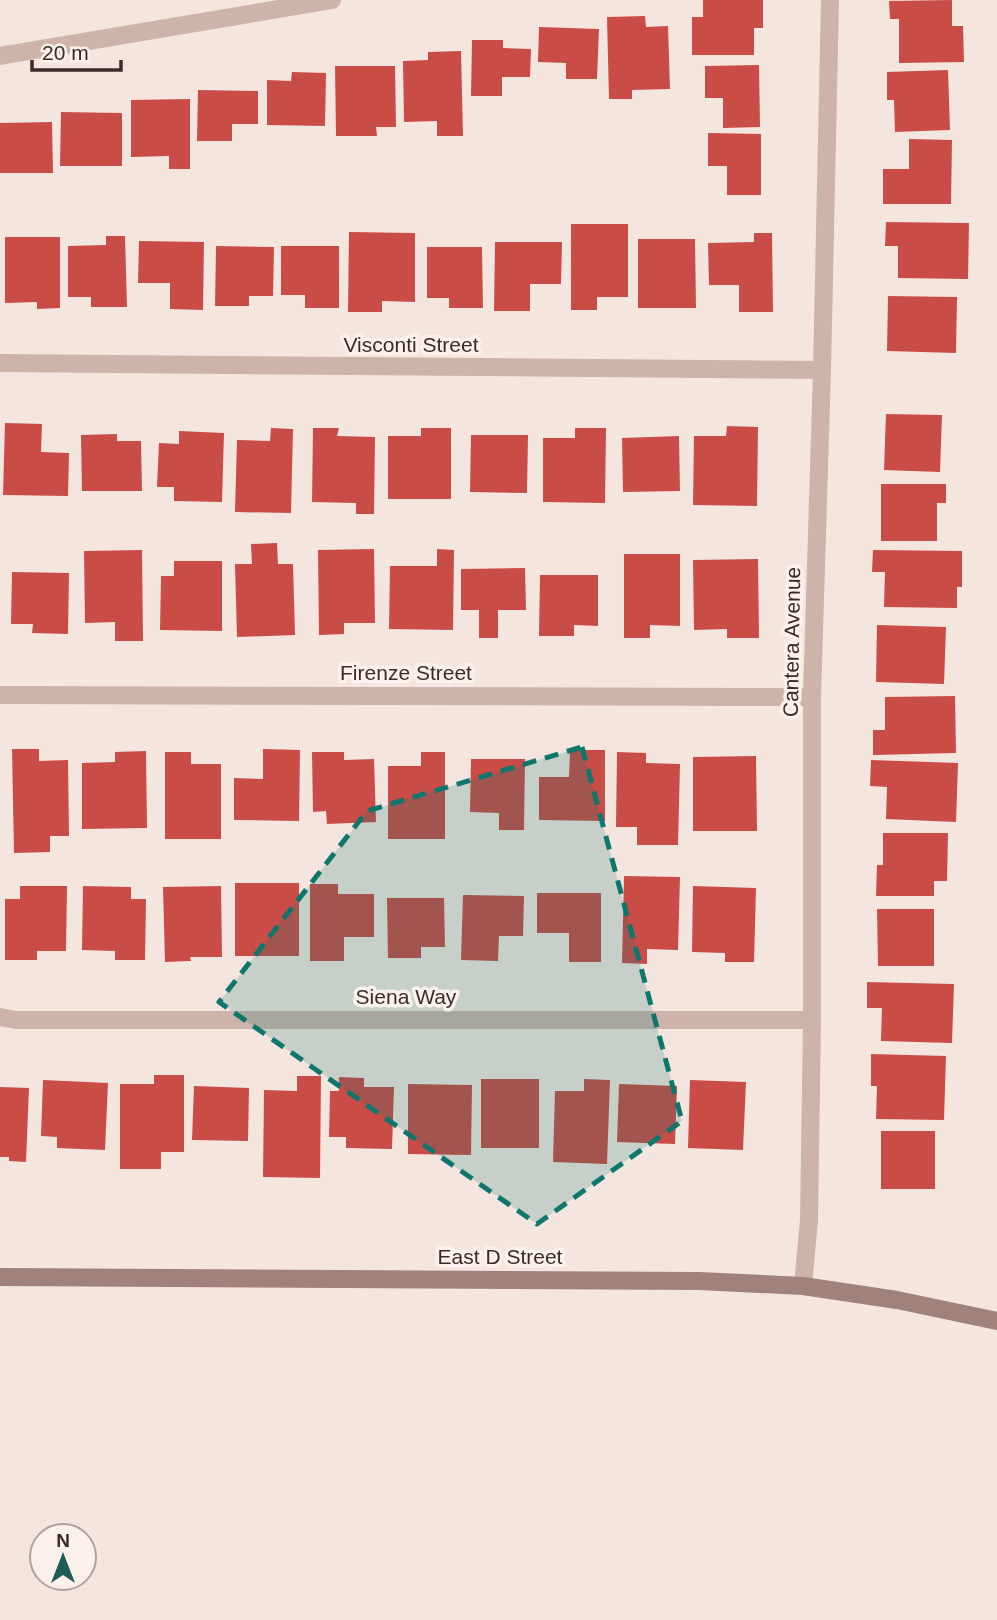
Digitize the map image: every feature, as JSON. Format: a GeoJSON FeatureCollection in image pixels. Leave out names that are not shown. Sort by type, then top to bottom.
{"type":"FeatureCollection","features":[{"type":"Feature","properties":{"kind":"main road","name":"East D Street"},"geometry":{"type":"LineString","coordinates":[[0,1277],[685,1281],[803,1286],[897,1300],[997,1321]]}},
{"type":"Feature","properties":{"kind":"street"},"geometry":{"type":"LineString","coordinates":[[0,56],[332,0]]}},
{"type":"Feature","properties":{"kind":"street","name":"Cantera Avenue"},"geometry":{"type":"LineString","coordinates":[[803,1286],[809,1220],[812,697],[830,0]]}},
{"type":"Feature","properties":{"kind":"street","name":"Visconti Street"},"geometry":{"type":"LineString","coordinates":[[0,363],[822,370]]}},
{"type":"Feature","properties":{"kind":"street","name":"Firenze Street"},"geometry":{"type":"LineString","coordinates":[[0,695],[812,697]]}},
{"type":"Feature","properties":{"kind":"street","name":"Siena Way"},"geometry":{"type":"LineString","coordinates":[[0,1017],[16,1020],[812,1020]]}},
{"type":"Feature","properties":{"kind":"highlighted area"},"geometry":{"type":"Polygon","coordinates":[[[582,747],[682,1121],[537,1224],[219,1002],[367,811],[582,747]]]}},
{"type":"Feature","properties":{"kind":"building"},"geometry":{"type":"Polygon","coordinates":[[[703,0],[763,0],[763,28],[754,28],[754,55],[692,55],[692,17],[703,17],[703,0]]]}},
{"type":"Feature","properties":{"kind":"building"},"geometry":{"type":"Polygon","coordinates":[[[952,0],[952,26],[963,26],[964,62],[899,63],[899,19],[890,19],[889,1],[952,0]]]}},
{"type":"Feature","properties":{"kind":"building"},"geometry":{"type":"Polygon","coordinates":[[[645,16],[646,27],[668,26],[670,89],[632,90],[632,99],[609,99],[607,17],[645,16]]]}},
{"type":"Feature","properties":{"kind":"building"},"geometry":{"type":"Polygon","coordinates":[[[539,27],[599,29],[597,79],[566,79],[566,63],[538,62],[539,27]]]}},
{"type":"Feature","properties":{"kind":"building"},"geometry":{"type":"Polygon","coordinates":[[[472,40],[503,40],[503,48],[531,49],[530,77],[502,77],[502,96],[471,96],[472,40]]]}},
{"type":"Feature","properties":{"kind":"building"},"geometry":{"type":"Polygon","coordinates":[[[461,51],[463,136],[437,136],[437,121],[404,122],[403,61],[428,60],[428,52],[461,51]]]}},
{"type":"Feature","properties":{"kind":"building"},"geometry":{"type":"Polygon","coordinates":[[[759,65],[760,127],[723,128],[723,98],[705,98],[705,66],[759,65]]]}},
{"type":"Feature","properties":{"kind":"building"},"geometry":{"type":"Polygon","coordinates":[[[335,66],[395,66],[396,127],[376,127],[377,136],[336,136],[335,66]]]}},
{"type":"Feature","properties":{"kind":"building"},"geometry":{"type":"Polygon","coordinates":[[[948,70],[950,130],[895,132],[894,100],[887,100],[887,72],[948,70]]]}},
{"type":"Feature","properties":{"kind":"building"},"geometry":{"type":"Polygon","coordinates":[[[292,72],[326,73],[325,126],[267,125],[267,80],[291,81],[292,72]]]}},
{"type":"Feature","properties":{"kind":"building"},"geometry":{"type":"Polygon","coordinates":[[[198,90],[258,91],[258,124],[232,124],[232,141],[197,141],[198,90]]]}},
{"type":"Feature","properties":{"kind":"building"},"geometry":{"type":"Polygon","coordinates":[[[190,99],[190,169],[169,169],[169,156],[131,157],[131,100],[190,99]]]}},
{"type":"Feature","properties":{"kind":"building"},"geometry":{"type":"Polygon","coordinates":[[[61,112],[122,113],[122,166],[60,166],[61,112]]]}},
{"type":"Feature","properties":{"kind":"building"},"geometry":{"type":"Polygon","coordinates":[[[52,122],[53,173],[0,173],[0,123],[52,122]]]}},
{"type":"Feature","properties":{"kind":"building"},"geometry":{"type":"Polygon","coordinates":[[[708,133],[761,134],[761,195],[727,195],[727,166],[708,166],[708,133]]]}},
{"type":"Feature","properties":{"kind":"building"},"geometry":{"type":"Polygon","coordinates":[[[909,139],[952,140],[951,204],[883,204],[883,169],[909,169],[909,139]]]}},
{"type":"Feature","properties":{"kind":"building"},"geometry":{"type":"Polygon","coordinates":[[[886,222],[969,223],[968,279],[898,278],[898,246],[885,246],[886,222]]]}},
{"type":"Feature","properties":{"kind":"building"},"geometry":{"type":"Polygon","coordinates":[[[571,224],[628,224],[628,297],[597,297],[597,310],[571,310],[571,224]]]}},
{"type":"Feature","properties":{"kind":"building"},"geometry":{"type":"Polygon","coordinates":[[[349,232],[415,233],[415,302],[382,301],[382,312],[348,312],[349,232]]]}},
{"type":"Feature","properties":{"kind":"building"},"geometry":{"type":"Polygon","coordinates":[[[754,233],[772,233],[773,312],[739,312],[739,285],[709,285],[708,243],[754,242],[754,233]]]}},
{"type":"Feature","properties":{"kind":"building"},"geometry":{"type":"Polygon","coordinates":[[[106,236],[125,236],[127,307],[91,307],[91,297],[68,297],[68,246],[106,245],[106,236]]]}},
{"type":"Feature","properties":{"kind":"building"},"geometry":{"type":"Polygon","coordinates":[[[5,237],[60,237],[60,308],[37,309],[37,302],[5,303],[5,237]]]}},
{"type":"Feature","properties":{"kind":"building"},"geometry":{"type":"Polygon","coordinates":[[[638,239],[695,239],[696,308],[638,308],[638,239]]]}},
{"type":"Feature","properties":{"kind":"building"},"geometry":{"type":"Polygon","coordinates":[[[139,241],[204,242],[203,310],[170,309],[170,283],[138,283],[139,241]]]}},
{"type":"Feature","properties":{"kind":"building"},"geometry":{"type":"Polygon","coordinates":[[[495,242],[562,242],[561,284],[530,284],[530,311],[494,311],[495,242]]]}},
{"type":"Feature","properties":{"kind":"building"},"geometry":{"type":"Polygon","coordinates":[[[216,246],[274,247],[273,296],[249,296],[249,306],[215,306],[216,246]]]}},
{"type":"Feature","properties":{"kind":"building"},"geometry":{"type":"Polygon","coordinates":[[[281,246],[339,246],[339,308],[305,308],[305,295],[281,295],[281,246]]]}},
{"type":"Feature","properties":{"kind":"building"},"geometry":{"type":"Polygon","coordinates":[[[427,247],[482,247],[483,308],[449,308],[449,298],[427,298],[427,247]]]}},
{"type":"Feature","properties":{"kind":"building"},"geometry":{"type":"Polygon","coordinates":[[[888,296],[957,297],[956,353],[887,351],[888,296]]]}},
{"type":"Feature","properties":{"kind":"building"},"geometry":{"type":"Polygon","coordinates":[[[886,414],[942,415],[940,472],[884,470],[886,414]]]}},
{"type":"Feature","properties":{"kind":"building"},"geometry":{"type":"Polygon","coordinates":[[[5,423],[42,424],[41,452],[69,453],[68,496],[3,495],[5,423]]]}},
{"type":"Feature","properties":{"kind":"building"},"geometry":{"type":"Polygon","coordinates":[[[727,426],[758,427],[757,506],[693,505],[694,436],[726,436],[727,426]]]}},
{"type":"Feature","properties":{"kind":"building"},"geometry":{"type":"Polygon","coordinates":[[[271,428],[293,429],[291,513],[235,512],[237,440],[270,441],[271,428]]]}},
{"type":"Feature","properties":{"kind":"building"},"geometry":{"type":"Polygon","coordinates":[[[313,428],[339,428],[337,436],[375,437],[374,514],[356,514],[356,503],[312,502],[313,428]]]}},
{"type":"Feature","properties":{"kind":"building"},"geometry":{"type":"Polygon","coordinates":[[[421,428],[451,428],[451,499],[388,499],[388,436],[421,436],[421,428]]]}},
{"type":"Feature","properties":{"kind":"building"},"geometry":{"type":"Polygon","coordinates":[[[575,428],[606,428],[605,503],[543,502],[543,438],[575,438],[575,428]]]}},
{"type":"Feature","properties":{"kind":"building"},"geometry":{"type":"Polygon","coordinates":[[[179,431],[224,433],[222,502],[174,501],[174,487],[157,487],[159,443],[179,444],[179,431]]]}},
{"type":"Feature","properties":{"kind":"building"},"geometry":{"type":"Polygon","coordinates":[[[117,434],[117,441],[141,441],[142,491],[82,491],[81,435],[117,434]]]}},
{"type":"Feature","properties":{"kind":"building"},"geometry":{"type":"Polygon","coordinates":[[[471,435],[528,435],[527,493],[470,492],[471,435]]]}},
{"type":"Feature","properties":{"kind":"building"},"geometry":{"type":"Polygon","coordinates":[[[679,436],[680,491],[623,492],[622,438],[679,436]]]}},
{"type":"Feature","properties":{"kind":"building"},"geometry":{"type":"Polygon","coordinates":[[[881,484],[946,484],[946,503],[937,503],[937,541],[881,541],[881,484]]]}},
{"type":"Feature","properties":{"kind":"building"},"geometry":{"type":"Polygon","coordinates":[[[277,543],[278,564],[293,564],[295,635],[237,637],[235,564],[252,564],[251,544],[277,543]]]}},
{"type":"Feature","properties":{"kind":"building"},"geometry":{"type":"Polygon","coordinates":[[[374,549],[375,623],[344,623],[344,634],[319,635],[318,550],[374,549]]]}},
{"type":"Feature","properties":{"kind":"building"},"geometry":{"type":"Polygon","coordinates":[[[437,549],[454,550],[453,630],[389,629],[390,566],[437,566],[437,549]]]}},
{"type":"Feature","properties":{"kind":"building"},"geometry":{"type":"Polygon","coordinates":[[[142,550],[143,641],[115,641],[115,622],[85,623],[84,551],[142,550]]]}},
{"type":"Feature","properties":{"kind":"building"},"geometry":{"type":"Polygon","coordinates":[[[873,550],[962,551],[962,587],[957,587],[957,608],[884,607],[885,572],[872,572],[873,550]]]}},
{"type":"Feature","properties":{"kind":"building"},"geometry":{"type":"Polygon","coordinates":[[[624,554],[680,554],[680,626],[650,625],[650,638],[624,638],[624,554]]]}},
{"type":"Feature","properties":{"kind":"building"},"geometry":{"type":"Polygon","coordinates":[[[758,559],[759,638],[727,638],[727,629],[694,630],[693,560],[758,559]]]}},
{"type":"Feature","properties":{"kind":"building"},"geometry":{"type":"Polygon","coordinates":[[[174,561],[222,561],[222,631],[160,630],[161,576],[174,576],[174,561]]]}},
{"type":"Feature","properties":{"kind":"building"},"geometry":{"type":"Polygon","coordinates":[[[525,568],[526,610],[498,610],[498,638],[479,638],[479,610],[461,610],[461,569],[525,568]]]}},
{"type":"Feature","properties":{"kind":"building"},"geometry":{"type":"Polygon","coordinates":[[[12,572],[69,573],[68,634],[32,633],[33,624],[11,624],[12,572]]]}},
{"type":"Feature","properties":{"kind":"building"},"geometry":{"type":"Polygon","coordinates":[[[540,575],[598,575],[598,626],[574,625],[574,636],[539,636],[540,575]]]}},
{"type":"Feature","properties":{"kind":"building"},"geometry":{"type":"Polygon","coordinates":[[[877,625],[946,627],[944,684],[876,682],[877,625]]]}},
{"type":"Feature","properties":{"kind":"building"},"geometry":{"type":"Polygon","coordinates":[[[955,696],[956,753],[873,755],[873,730],[885,730],[885,697],[955,696]]]}},
{"type":"Feature","properties":{"kind":"building"},"geometry":{"type":"Polygon","coordinates":[[[12,749],[39,749],[39,761],[68,760],[69,836],[50,836],[50,852],[14,853],[12,749]]]}},
{"type":"Feature","properties":{"kind":"building"},"geometry":{"type":"Polygon","coordinates":[[[263,749],[300,750],[299,821],[234,820],[234,778],[263,779],[263,749]]]}},
{"type":"Feature","properties":{"kind":"building"},"geometry":{"type":"Polygon","coordinates":[[[570,750],[605,750],[605,821],[539,820],[539,777],[569,777],[570,750]]]}},
{"type":"Feature","properties":{"kind":"building"},"geometry":{"type":"Polygon","coordinates":[[[146,751],[147,828],[82,829],[82,763],[115,762],[115,752],[146,751]]]}},
{"type":"Feature","properties":{"kind":"building"},"geometry":{"type":"Polygon","coordinates":[[[165,752],[191,752],[191,764],[221,764],[221,839],[165,839],[165,752]]]}},
{"type":"Feature","properties":{"kind":"building"},"geometry":{"type":"Polygon","coordinates":[[[312,752],[344,752],[344,760],[374,759],[376,822],[327,824],[326,811],[313,812],[312,752]]]}},
{"type":"Feature","properties":{"kind":"building"},"geometry":{"type":"Polygon","coordinates":[[[421,752],[445,752],[445,839],[388,839],[388,766],[421,766],[421,752]]]}},
{"type":"Feature","properties":{"kind":"building"},"geometry":{"type":"Polygon","coordinates":[[[617,752],[646,753],[646,763],[680,764],[678,845],[637,845],[637,827],[616,827],[617,752]]]}},
{"type":"Feature","properties":{"kind":"building"},"geometry":{"type":"Polygon","coordinates":[[[756,756],[757,831],[693,831],[693,757],[756,756]]]}},
{"type":"Feature","properties":{"kind":"building"},"geometry":{"type":"Polygon","coordinates":[[[471,759],[525,759],[524,830],[499,830],[499,813],[470,812],[471,759]]]}},
{"type":"Feature","properties":{"kind":"building"},"geometry":{"type":"Polygon","coordinates":[[[871,760],[958,763],[956,822],[886,819],[887,787],[870,786],[871,760]]]}},
{"type":"Feature","properties":{"kind":"building"},"geometry":{"type":"Polygon","coordinates":[[[883,833],[948,833],[947,881],[934,881],[934,896],[876,896],[877,865],[883,865],[883,833]]]}},
{"type":"Feature","properties":{"kind":"building"},"geometry":{"type":"Polygon","coordinates":[[[624,876],[680,877],[678,950],[647,949],[647,964],[622,963],[624,876]]]}},
{"type":"Feature","properties":{"kind":"building"},"geometry":{"type":"Polygon","coordinates":[[[235,883],[299,883],[299,956],[235,956],[235,883]]]}},
{"type":"Feature","properties":{"kind":"building"},"geometry":{"type":"Polygon","coordinates":[[[310,884],[338,884],[338,894],[374,894],[374,937],[344,937],[344,961],[310,961],[310,884]]]}},
{"type":"Feature","properties":{"kind":"building"},"geometry":{"type":"Polygon","coordinates":[[[20,886],[67,886],[66,951],[37,951],[37,960],[5,960],[5,899],[20,899],[20,886]]]}},
{"type":"Feature","properties":{"kind":"building"},"geometry":{"type":"Polygon","coordinates":[[[83,886],[131,887],[131,899],[146,899],[145,960],[115,960],[115,951],[82,950],[83,886]]]}},
{"type":"Feature","properties":{"kind":"building"},"geometry":{"type":"Polygon","coordinates":[[[221,886],[222,957],[190,957],[191,961],[165,962],[163,887],[221,886]]]}},
{"type":"Feature","properties":{"kind":"building"},"geometry":{"type":"Polygon","coordinates":[[[693,886],[756,888],[754,962],[725,962],[725,953],[692,952],[693,886]]]}},
{"type":"Feature","properties":{"kind":"building"},"geometry":{"type":"Polygon","coordinates":[[[537,893],[601,893],[601,962],[569,962],[569,933],[537,933],[537,893]]]}},
{"type":"Feature","properties":{"kind":"building"},"geometry":{"type":"Polygon","coordinates":[[[463,895],[524,896],[523,936],[499,936],[498,961],[461,960],[463,895]]]}},
{"type":"Feature","properties":{"kind":"building"},"geometry":{"type":"Polygon","coordinates":[[[387,898],[444,898],[445,947],[421,947],[421,958],[388,958],[387,898]]]}},
{"type":"Feature","properties":{"kind":"building"},"geometry":{"type":"Polygon","coordinates":[[[877,909],[934,909],[934,966],[878,966],[877,909]]]}},
{"type":"Feature","properties":{"kind":"building"},"geometry":{"type":"Polygon","coordinates":[[[867,982],[954,984],[952,1043],[881,1041],[882,1008],[867,1008],[867,982]]]}},
{"type":"Feature","properties":{"kind":"building"},"geometry":{"type":"Polygon","coordinates":[[[871,1054],[946,1056],[944,1120],[876,1119],[877,1086],[871,1086],[871,1054]]]}},
{"type":"Feature","properties":{"kind":"building"},"geometry":{"type":"Polygon","coordinates":[[[154,1075],[184,1075],[184,1152],[161,1152],[161,1169],[120,1169],[120,1084],[154,1084],[154,1075]]]}},
{"type":"Feature","properties":{"kind":"building"},"geometry":{"type":"Polygon","coordinates":[[[297,1076],[321,1076],[320,1178],[263,1177],[264,1090],[297,1091],[297,1076]]]}},
{"type":"Feature","properties":{"kind":"building"},"geometry":{"type":"Polygon","coordinates":[[[339,1077],[364,1078],[364,1087],[394,1087],[392,1149],[346,1148],[346,1137],[329,1137],[330,1091],[339,1091],[339,1077]]]}},
{"type":"Feature","properties":{"kind":"building"},"geometry":{"type":"Polygon","coordinates":[[[481,1079],[539,1079],[539,1148],[481,1148],[481,1079]]]}},
{"type":"Feature","properties":{"kind":"building"},"geometry":{"type":"Polygon","coordinates":[[[584,1079],[610,1080],[607,1164],[553,1162],[555,1091],[584,1091],[584,1079]]]}},
{"type":"Feature","properties":{"kind":"building"},"geometry":{"type":"Polygon","coordinates":[[[43,1080],[108,1083],[105,1150],[57,1148],[57,1137],[41,1136],[43,1080]]]}},
{"type":"Feature","properties":{"kind":"building"},"geometry":{"type":"Polygon","coordinates":[[[690,1080],[746,1082],[743,1150],[688,1148],[690,1080]]]}},
{"type":"Feature","properties":{"kind":"building"},"geometry":{"type":"Polygon","coordinates":[[[408,1084],[472,1085],[471,1155],[408,1154],[408,1084]]]}},
{"type":"Feature","properties":{"kind":"building"},"geometry":{"type":"Polygon","coordinates":[[[619,1084],[677,1086],[675,1144],[617,1142],[619,1084]]]}},
{"type":"Feature","properties":{"kind":"building"},"geometry":{"type":"Polygon","coordinates":[[[194,1086],[249,1088],[248,1141],[192,1140],[194,1086]]]}},
{"type":"Feature","properties":{"kind":"building"},"geometry":{"type":"Polygon","coordinates":[[[0,1087],[29,1088],[26,1162],[9,1161],[9,1157],[0,1157],[0,1087]]]}},
{"type":"Feature","properties":{"kind":"building"},"geometry":{"type":"Polygon","coordinates":[[[881,1131],[935,1131],[935,1189],[881,1189],[881,1131]]]}}]}
